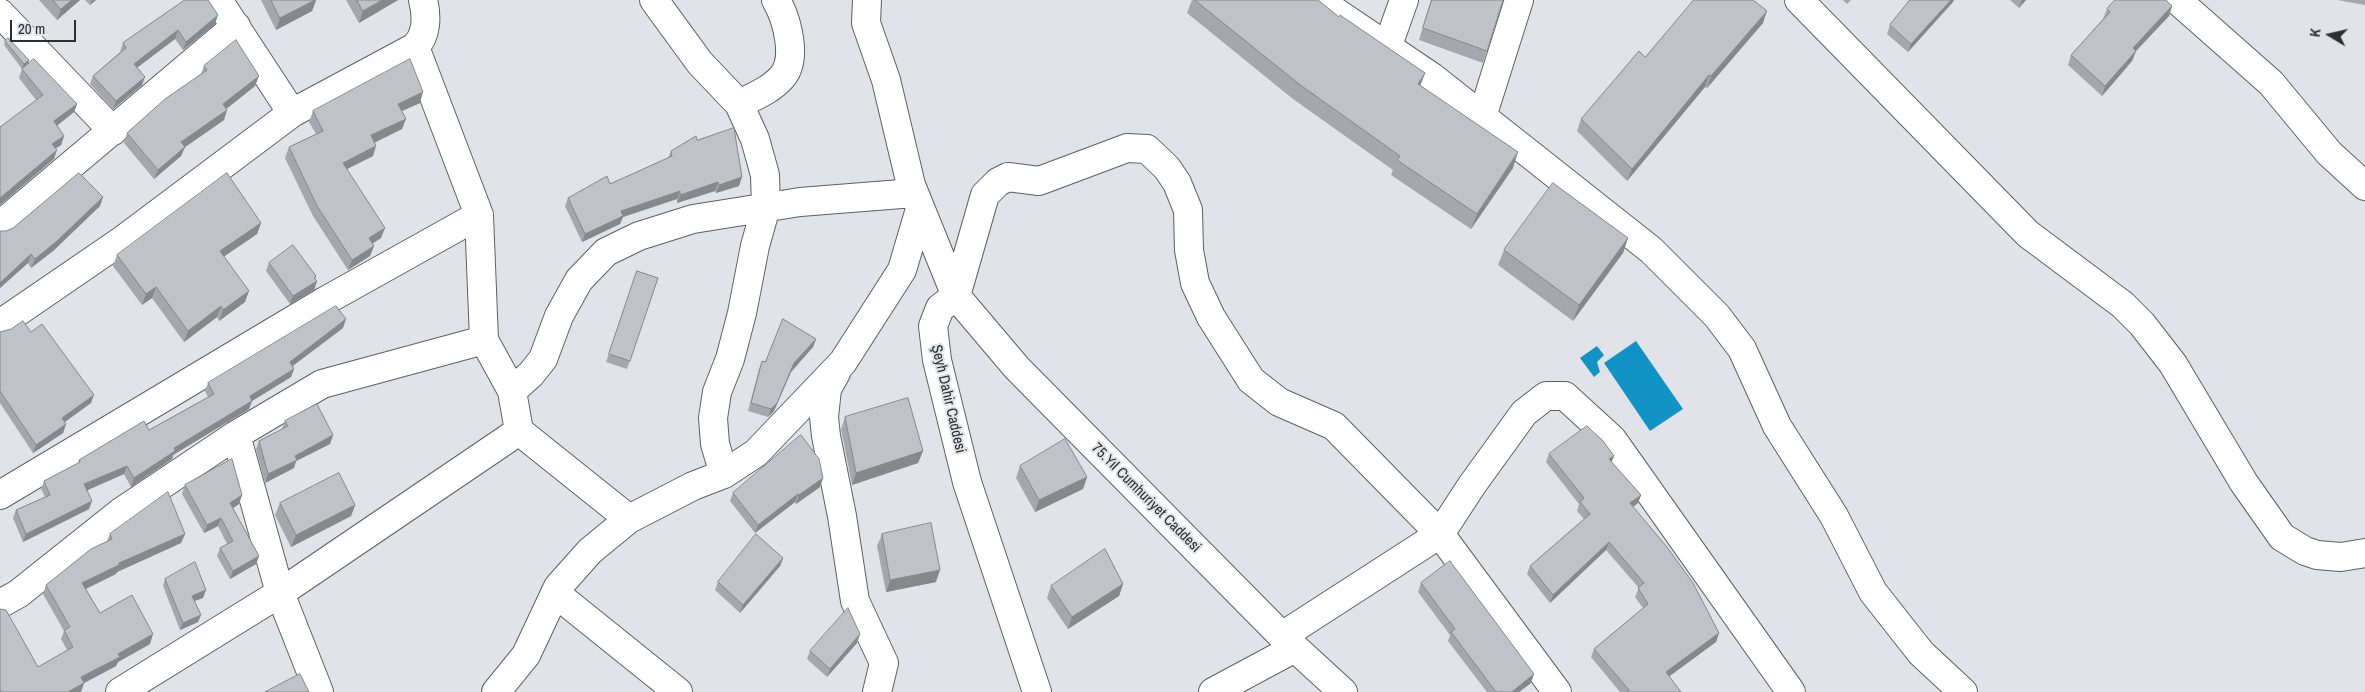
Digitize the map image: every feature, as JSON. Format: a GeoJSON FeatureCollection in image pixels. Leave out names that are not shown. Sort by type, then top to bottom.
{"type":"FeatureCollection","features":[{"type":"Feature","properties":{"kind":"street"},"geometry":{"type":"LineString","coordinates":[[218,0],[292,113]]}},
{"type":"Feature","properties":{"kind":"street"},"geometry":{"type":"LineString","coordinates":[[0,324],[124,239],[292,113],[415,48],[420,42],[425,26],[423,0]]}},
{"type":"Feature","properties":{"kind":"street"},"geometry":{"type":"LineString","coordinates":[[654,0],[694,56],[739,104],[755,139],[765,175],[766,207],[755,246],[742,313],[730,359],[717,392],[713,418],[716,444],[724,474]]}},
{"type":"Feature","properties":{"kind":"street"},"geometry":{"type":"LineString","coordinates":[[739,104],[764,91],[782,77],[786,68],[790,51],[783,11],[776,0]]}},
{"type":"Feature","properties":{"kind":"street"},"geometry":{"type":"LineString","coordinates":[[867,0],[866,23],[886,80],[917,201],[956,296]]}},
{"type":"Feature","properties":{"kind":"street"},"geometry":{"type":"LineString","coordinates":[[1318,0],[1432,77],[1651,250],[1717,316],[1742,349],[1777,426],[1834,516],[1872,592],[1921,653],[1963,692]]}},
{"type":"Feature","properties":{"kind":"street"},"geometry":{"type":"LineString","coordinates":[[1387,48],[1404,0]]}},
{"type":"Feature","properties":{"kind":"street"},"geometry":{"type":"LineString","coordinates":[[1482,117],[1519,0]]}},
{"type":"Feature","properties":{"kind":"street"},"geometry":{"type":"LineString","coordinates":[[1800,0],[2028,234],[2123,305],[2142,324],[2174,364],[2244,484],[2282,537],[2299,548],[2318,555],[2341,557],[2365,553]]}},
{"type":"Feature","properties":{"kind":"street"},"geometry":{"type":"LineString","coordinates":[[2177,0],[2271,83],[2329,153],[2365,186]]}},
{"type":"Feature","properties":{"kind":"street"},"geometry":{"type":"LineString","coordinates":[[0,13],[113,131]]}},
{"type":"Feature","properties":{"kind":"street"},"geometry":{"type":"LineString","coordinates":[[0,225],[236,26]]}},
{"type":"Feature","properties":{"kind":"street"},"geometry":{"type":"LineString","coordinates":[[415,48],[479,215],[484,340],[512,391],[519,431],[629,519]]}},
{"type":"Feature","properties":{"kind":"street"},"geometry":{"type":"LineString","coordinates":[[956,296],[985,195],[998,182],[1008,177],[1039,181],[1127,148],[1147,149],[1167,168],[1177,183],[1188,210],[1189,250],[1195,283],[1211,317],[1251,380],[1279,402],[1334,426],[1440,534],[1557,692]]}},
{"type":"Feature","properties":{"kind":"street"},"geometry":{"type":"LineString","coordinates":[[512,391],[542,359],[559,316],[579,280],[606,252],[639,236],[693,219],[800,202],[917,201]]}},
{"type":"Feature","properties":{"kind":"street"},"geometry":{"type":"LineString","coordinates":[[877,692],[884,663],[855,601],[825,427],[827,389],[902,270],[917,201]]}},
{"type":"Feature","properties":{"kind":"street"},"geometry":{"type":"LineString","coordinates":[[0,495],[317,306],[479,215]]}},
{"type":"Feature","properties":{"kind":"street","name":"75.Yıl Cumhuriyet Caddesi"},"geometry":{"type":"LineString","coordinates":[[956,296],[1017,368],[1288,642],[1342,692]]}},
{"type":"Feature","properties":{"kind":"street","name":"Şeyh Dahir Caddesi"},"geometry":{"type":"LineString","coordinates":[[956,296],[940,308],[933,326],[937,360],[967,482],[1037,692]]}},
{"type":"Feature","properties":{"kind":"street"},"geometry":{"type":"LineString","coordinates":[[0,604],[18,594],[121,512],[236,435],[322,384],[484,340]]}},
{"type":"Feature","properties":{"kind":"street"},"geometry":{"type":"LineString","coordinates":[[496,692],[526,655],[558,586],[590,551],[629,519],[692,486],[724,474],[756,453],[843,362]]}},
{"type":"Feature","properties":{"kind":"street"},"geometry":{"type":"LineString","coordinates":[[1213,692],[1288,642],[1440,534],[1472,485],[1524,413],[1546,396],[1565,396],[1612,439],[1791,692]]}},
{"type":"Feature","properties":{"kind":"street"},"geometry":{"type":"LineString","coordinates":[[120,692],[280,594],[519,431]]}},
{"type":"Feature","properties":{"kind":"street"},"geometry":{"type":"LineString","coordinates":[[236,435],[280,594],[319,692]]}},
{"type":"Feature","properties":{"kind":"street"},"geometry":{"type":"LineString","coordinates":[[555,594],[678,692]]}},
{"type":"Feature","properties":{"kind":"water"},"geometry":{"type":"Polygon","coordinates":[[[1636,341],[1683,409],[1650,431],[1604,363],[1636,341]]]}},
{"type":"Feature","properties":{"kind":"water"},"geometry":{"type":"Polygon","coordinates":[[[1597,346],[1604,355],[1597,362],[1600,372],[1594,377],[1580,358],[1597,346]]]}},
{"type":"Feature","properties":{"kind":"building"},"geometry":{"type":"Polygon","coordinates":[[[53,0],[72,0],[61,9],[53,0]]]}},
{"type":"Feature","properties":{"kind":"building"},"geometry":{"type":"Polygon","coordinates":[[[185,0],[208,0],[218,15],[186,42],[178,30],[134,64],[145,77],[116,101],[93,76],[126,48],[123,43],[185,0]]]}},
{"type":"Feature","properties":{"kind":"building"},"geometry":{"type":"Polygon","coordinates":[[[271,0],[315,0],[280,18],[271,0]]]}},
{"type":"Feature","properties":{"kind":"building"},"geometry":{"type":"Polygon","coordinates":[[[357,0],[382,0],[363,11],[357,0]]]}},
{"type":"Feature","properties":{"kind":"building"},"geometry":{"type":"Polygon","coordinates":[[[1195,0],[1318,0],[1339,17],[1340,15],[1425,73],[1418,84],[1518,152],[1477,214],[1397,160],[1400,156],[1299,84],[1195,0]]]}},
{"type":"Feature","properties":{"kind":"building"},"geometry":{"type":"Polygon","coordinates":[[[1432,0],[1503,0],[1487,51],[1423,28],[1432,0]]]}},
{"type":"Feature","properties":{"kind":"building"},"geometry":{"type":"Polygon","coordinates":[[[1694,0],[1753,0],[1767,11],[1711,76],[1709,75],[1632,169],[1581,119],[1639,51],[1645,57],[1694,0]]]}},
{"type":"Feature","properties":{"kind":"building"},"geometry":{"type":"Polygon","coordinates":[[[1910,0],[1951,0],[1911,44],[1890,25],[1910,0]]]}},
{"type":"Feature","properties":{"kind":"building"},"geometry":{"type":"Polygon","coordinates":[[[2115,0],[2166,0],[2172,6],[2133,48],[2136,51],[2105,86],[2071,55],[2110,12],[2107,9],[2115,0]]]}},
{"type":"Feature","properties":{"kind":"building"},"geometry":{"type":"Polygon","coordinates":[[[8,38],[29,60],[24,64],[5,41],[8,38]]]}},
{"type":"Feature","properties":{"kind":"building"},"geometry":{"type":"Polygon","coordinates":[[[236,40],[259,76],[223,104],[227,110],[181,142],[185,147],[158,170],[127,133],[165,99],[207,70],[204,66],[236,40]]]}},
{"type":"Feature","properties":{"kind":"building"},"geometry":{"type":"Polygon","coordinates":[[[34,59],[77,104],[54,121],[64,136],[52,144],[57,150],[0,198],[0,127],[43,95],[22,69],[34,59]]]}},
{"type":"Feature","properties":{"kind":"building"},"geometry":{"type":"Polygon","coordinates":[[[410,59],[423,92],[398,104],[406,119],[371,135],[376,146],[343,163],[385,228],[369,238],[374,246],[352,260],[317,206],[289,147],[323,131],[313,111],[410,59]]]}},
{"type":"Feature","properties":{"kind":"building"},"geometry":{"type":"Polygon","coordinates":[[[734,128],[742,177],[719,185],[718,182],[680,195],[680,191],[621,211],[623,216],[585,234],[568,198],[607,176],[610,184],[672,156],[671,151],[696,136],[697,140],[734,128]]]}},
{"type":"Feature","properties":{"kind":"building"},"geometry":{"type":"Polygon","coordinates":[[[79,173],[103,197],[56,242],[35,259],[31,254],[0,283],[0,231],[13,228],[79,173]]]}},
{"type":"Feature","properties":{"kind":"building"},"geometry":{"type":"Polygon","coordinates":[[[227,173],[261,223],[220,251],[249,291],[223,310],[221,306],[188,331],[156,287],[146,294],[117,255],[227,173]]]}},
{"type":"Feature","properties":{"kind":"building"},"geometry":{"type":"Polygon","coordinates":[[[1553,183],[1628,238],[1579,305],[1504,250],[1553,183]]]}},
{"type":"Feature","properties":{"kind":"building"},"geometry":{"type":"Polygon","coordinates":[[[293,245],[316,276],[314,278],[317,281],[293,296],[269,263],[293,245]]]}},
{"type":"Feature","properties":{"kind":"building"},"geometry":{"type":"Polygon","coordinates":[[[637,271],[658,278],[630,361],[609,354],[637,271]]]}},
{"type":"Feature","properties":{"kind":"building"},"geometry":{"type":"Polygon","coordinates":[[[336,306],[346,319],[290,362],[294,369],[250,396],[252,401],[174,448],[175,451],[134,478],[127,466],[84,484],[92,501],[26,534],[16,510],[50,495],[44,481],[80,462],[79,460],[144,421],[149,430],[214,394],[208,383],[336,306]]]}},
{"type":"Feature","properties":{"kind":"building"},"geometry":{"type":"Polygon","coordinates":[[[783,319],[816,339],[794,363],[777,403],[771,409],[751,403],[762,361],[765,362],[783,319]]]}},
{"type":"Feature","properties":{"kind":"building"},"geometry":{"type":"Polygon","coordinates":[[[23,321],[31,332],[42,324],[94,395],[62,418],[66,424],[36,445],[0,391],[0,332],[11,329],[23,321]]]}},
{"type":"Feature","properties":{"kind":"building"},"geometry":{"type":"Polygon","coordinates":[[[908,398],[923,451],[856,473],[845,417],[908,398]]]}},
{"type":"Feature","properties":{"kind":"building"},"geometry":{"type":"Polygon","coordinates":[[[317,404],[333,435],[295,456],[297,460],[268,474],[259,441],[288,426],[285,421],[317,404]]]}},
{"type":"Feature","properties":{"kind":"building"},"geometry":{"type":"Polygon","coordinates":[[[1587,426],[1603,441],[1614,456],[1609,459],[1641,495],[1630,503],[1667,547],[1693,583],[1719,633],[1666,672],[1681,692],[1627,692],[1629,690],[1594,649],[1648,604],[1638,588],[1644,583],[1609,542],[1553,595],[1530,566],[1590,514],[1580,502],[1584,498],[1549,454],[1587,426]]]}},
{"type":"Feature","properties":{"kind":"building"},"geometry":{"type":"Polygon","coordinates":[[[801,435],[819,459],[823,478],[798,494],[758,525],[733,493],[801,435]]]}},
{"type":"Feature","properties":{"kind":"building"},"geometry":{"type":"Polygon","coordinates":[[[1065,439],[1087,477],[1039,500],[1020,466],[1065,439]]]}},
{"type":"Feature","properties":{"kind":"building"},"geometry":{"type":"Polygon","coordinates":[[[232,459],[242,495],[230,503],[259,556],[233,571],[220,548],[233,541],[221,518],[207,525],[185,485],[232,459]]]}},
{"type":"Feature","properties":{"kind":"building"},"geometry":{"type":"Polygon","coordinates":[[[339,473],[355,505],[296,535],[280,503],[339,473]]]}},
{"type":"Feature","properties":{"kind":"building"},"geometry":{"type":"Polygon","coordinates":[[[168,492],[185,534],[119,563],[119,565],[82,583],[100,613],[132,595],[153,634],[118,654],[120,657],[81,677],[84,683],[68,692],[2,692],[0,689],[0,609],[6,610],[38,667],[73,647],[64,630],[70,627],[46,585],[91,549],[112,539],[110,534],[168,492]]]}},
{"type":"Feature","properties":{"kind":"building"},"geometry":{"type":"Polygon","coordinates":[[[931,523],[940,570],[890,580],[882,534],[931,523]]]}},
{"type":"Feature","properties":{"kind":"building"},"geometry":{"type":"Polygon","coordinates":[[[756,534],[783,558],[743,605],[718,582],[756,534]]]}},
{"type":"Feature","properties":{"kind":"building"},"geometry":{"type":"Polygon","coordinates":[[[1105,549],[1123,584],[1072,617],[1051,586],[1105,549]]]}},
{"type":"Feature","properties":{"kind":"building"},"geometry":{"type":"Polygon","coordinates":[[[1450,561],[1534,674],[1512,692],[1496,692],[1451,632],[1455,629],[1421,583],[1450,561]]]}},
{"type":"Feature","properties":{"kind":"building"},"geometry":{"type":"Polygon","coordinates":[[[195,562],[206,590],[192,596],[201,615],[183,623],[165,579],[195,562]]]}},
{"type":"Feature","properties":{"kind":"building"},"geometry":{"type":"Polygon","coordinates":[[[848,608],[860,634],[830,669],[810,651],[848,608]]]}},
{"type":"Feature","properties":{"kind":"building"},"geometry":{"type":"Polygon","coordinates":[[[300,674],[309,692],[265,692],[300,674]]]}}]}
